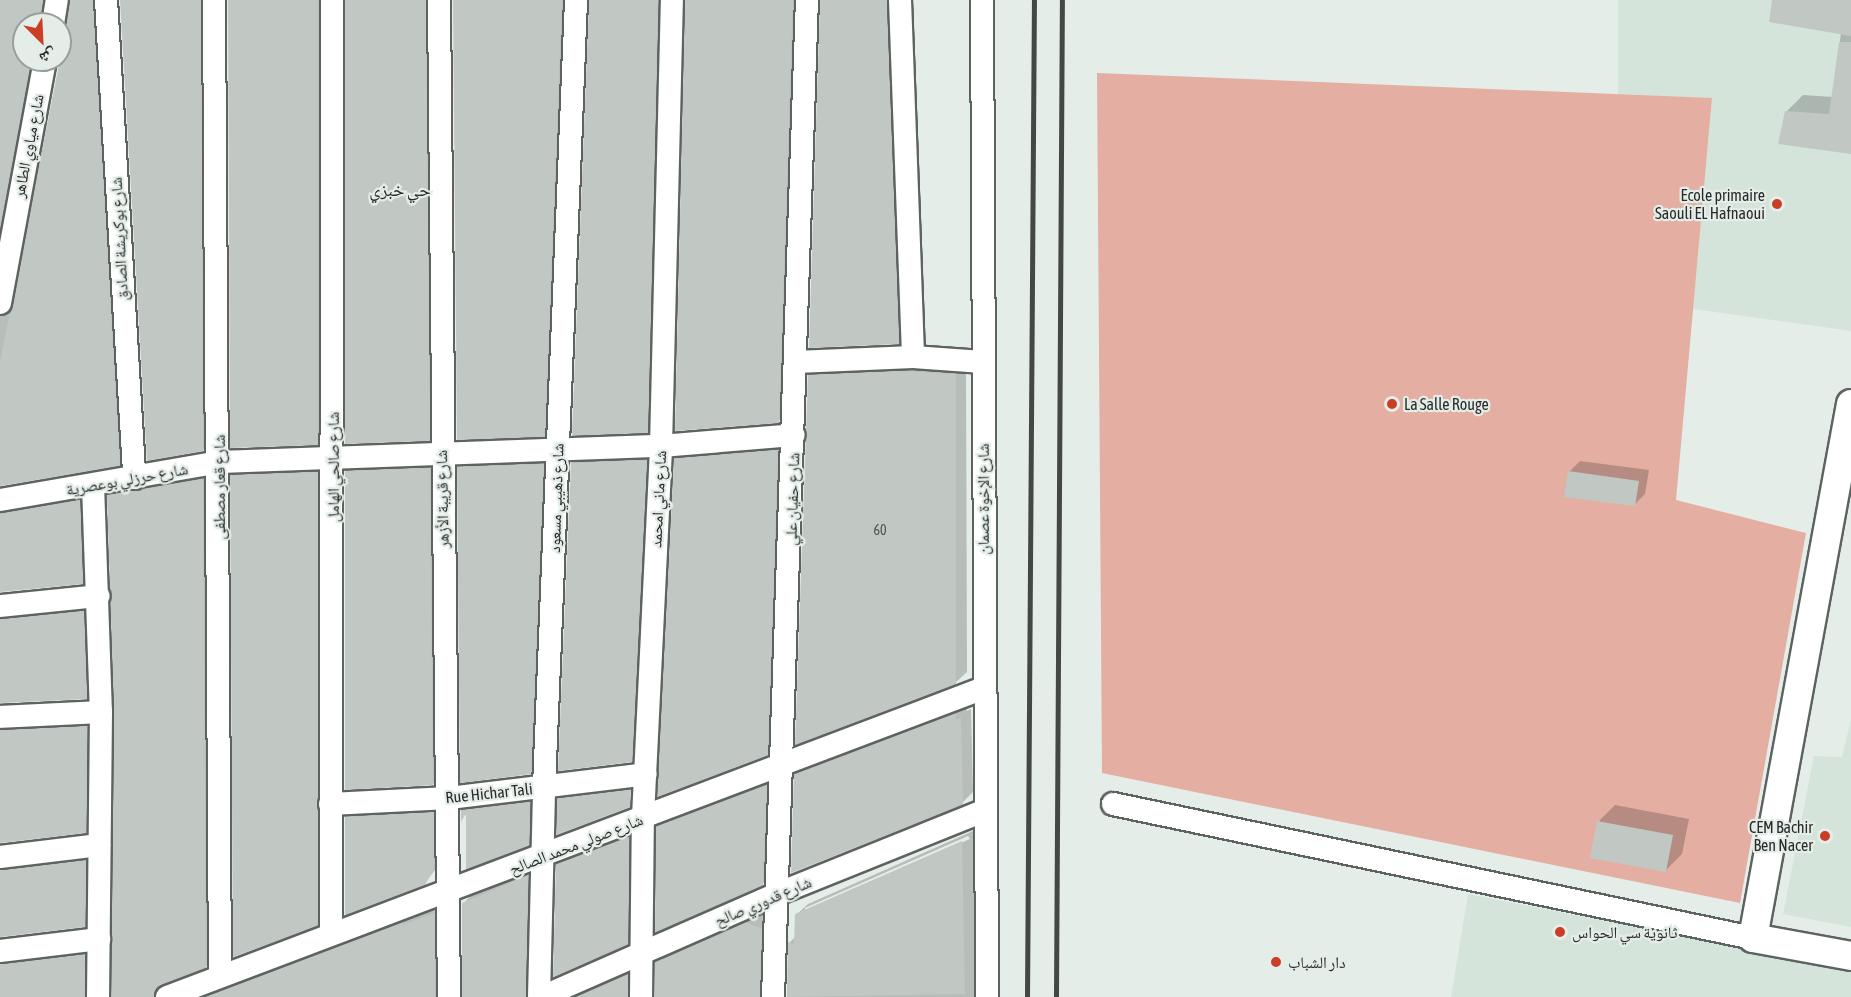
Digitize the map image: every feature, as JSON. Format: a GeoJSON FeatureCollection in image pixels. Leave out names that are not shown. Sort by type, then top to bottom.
{"type":"FeatureCollection","features":[{"type":"Feature","properties":{"kind":"street","name":"شارع بوكريشة الصادق"},"geometry":{"type":"LineString","coordinates":[[106,0],[134,478]]}},
{"type":"Feature","properties":{"kind":"street","name":"شارع قعار مصطفى"},"geometry":{"type":"LineString","coordinates":[[214,0],[219,462],[220,974]]}},
{"type":"Feature","properties":{"kind":"street","name":"شارع صالحي الهامل"},"geometry":{"type":"LineString","coordinates":[[331,934],[330,804],[334,458],[333,0]]}},
{"type":"Feature","properties":{"kind":"street","name":"شارع قريبة الأزهر"},"geometry":{"type":"LineString","coordinates":[[439,0],[441,456],[449,798],[446,894],[449,997]]}},
{"type":"Feature","properties":{"kind":"street","name":"شارع ذهيبي مسعود"},"geometry":{"type":"LineString","coordinates":[[541,997],[544,787],[576,0]]}},
{"type":"Feature","properties":{"kind":"street","name":"شارع ماني امحمد"},"geometry":{"type":"LineString","coordinates":[[641,997],[643,817],[661,446],[672,0]]}},
{"type":"Feature","properties":{"kind":"street","name":"شارع حفيان علي"},"geometry":{"type":"LineString","coordinates":[[773,997],[784,765],[807,0]]}},
{"type":"Feature","properties":{"kind":"street"},"geometry":{"type":"LineString","coordinates":[[900,0],[913,357]]}},
{"type":"Feature","properties":{"kind":"street","name":"شارع الإخوة عصمان"},"geometry":{"type":"LineString","coordinates":[[982,0],[987,997]]}},
{"type":"Feature","properties":{"kind":"street","name":"شارع مياوي الطاهر"},"geometry":{"type":"LineString","coordinates":[[0,303],[43,72]]}},
{"type":"Feature","properties":{"kind":"street"},"geometry":{"type":"LineString","coordinates":[[796,362],[913,357],[983,362]]}},
{"type":"Feature","properties":{"kind":"street"},"geometry":{"type":"LineString","coordinates":[[1753,938],[1851,404]]}},
{"type":"Feature","properties":{"kind":"street","name":"شارع حرزلي بوعصرية"},"geometry":{"type":"LineString","coordinates":[[0,500],[219,462],[441,456],[559,448],[661,446],[794,435]]}},
{"type":"Feature","properties":{"kind":"street"},"geometry":{"type":"LineString","coordinates":[[93,485],[101,712],[98,997]]}},
{"type":"Feature","properties":{"kind":"street"},"geometry":{"type":"LineString","coordinates":[[0,606],[98,596]]}},
{"type":"Feature","properties":{"kind":"street","name":"شارع صولي محمد الصالح"},"geometry":{"type":"LineString","coordinates":[[167,997],[220,974],[446,894],[984,688]]}},
{"type":"Feature","properties":{"kind":"street"},"geometry":{"type":"LineString","coordinates":[[0,717],[101,712]]}},
{"type":"Feature","properties":{"kind":"street","name":"Rue Hichar Tali"},"geometry":{"type":"LineString","coordinates":[[330,804],[449,798],[646,774]]}},
{"type":"Feature","properties":{"kind":"street"},"geometry":{"type":"LineString","coordinates":[[1113,804],[1851,957]]}},
{"type":"Feature","properties":{"kind":"street","name":"شارع قدوري صالح"},"geometry":{"type":"LineString","coordinates":[[541,997],[640,956],[777,894],[986,810]]}},
{"type":"Feature","properties":{"kind":"street"},"geometry":{"type":"LineString","coordinates":[[0,857],[99,845]]}},
{"type":"Feature","properties":{"kind":"street"},"geometry":{"type":"LineString","coordinates":[[0,951],[99,939]]}},
{"type":"Feature","properties":{"kind":"shaded area","name":"Ecole primaire Saouli EL Hafnaoui"},"geometry":{"type":"Polygon","coordinates":[[[1618,0],[1851,0],[1851,331],[1693,309],[1712,99],[1618,94],[1618,0]]]}},
{"type":"Feature","properties":{"kind":"shaded area","name":"La Salle Rouge"},"geometry":{"type":"Polygon","coordinates":[[[1097,73],[1712,98],[1676,500],[1806,533],[1740,903],[1102,773],[1097,73]]]}},
{"type":"Feature","properties":{"kind":"shaded area","name":"CEM Bachir Ben Nacer"},"geometry":{"type":"Polygon","coordinates":[[[1851,719],[1851,927],[1783,914],[1814,756],[1842,757],[1851,719]]]}},
{"type":"Feature","properties":{"kind":"shaded area","name":"ثانوية سي الحواس"},"geometry":{"type":"Polygon","coordinates":[[[1468,894],[1851,970],[1851,997],[1451,997],[1468,894]]]}},
{"type":"Feature","properties":{"kind":"building"},"geometry":{"type":"Polygon","coordinates":[[[0,0],[43,0],[42,12],[12,12],[12,72],[29,72],[0,229],[0,0]]]}},
{"type":"Feature","properties":{"kind":"building"},"geometry":{"type":"Polygon","coordinates":[[[70,0],[93,0],[120,466],[0,486],[0,362],[58,72],[72,72],[72,12],[68,12],[70,0]]]}},
{"type":"Feature","properties":{"kind":"building"},"geometry":{"type":"Polygon","coordinates":[[[120,0],[201,0],[203,451],[147,461],[120,0]]]}},
{"type":"Feature","properties":{"kind":"building"},"geometry":{"type":"Polygon","coordinates":[[[228,0],[318,0],[318,445],[230,448],[228,0]]]}},
{"type":"Feature","properties":{"kind":"building"},"geometry":{"type":"Polygon","coordinates":[[[345,0],[426,0],[430,441],[345,444],[345,0]]]}},
{"type":"Feature","properties":{"kind":"building"},"geometry":{"type":"Polygon","coordinates":[[[453,0],[562,0],[545,437],[457,440],[453,0]]]}},
{"type":"Feature","properties":{"kind":"building"},"geometry":{"type":"Polygon","coordinates":[[[589,0],[658,0],[648,433],[572,436],[589,0]]]}},
{"type":"Feature","properties":{"kind":"building"},"geometry":{"type":"Polygon","coordinates":[[[685,0],[793,0],[779,423],[675,431],[685,0]]]}},
{"type":"Feature","properties":{"kind":"building"},"geometry":{"type":"Polygon","coordinates":[[[820,0],[887,0],[899,344],[809,348],[820,0]]]}},
{"type":"Feature","properties":{"kind":"building"},"geometry":{"type":"Polygon","coordinates":[[[1772,0],[1851,0],[1851,36],[1769,22],[1772,0]]]}},
{"type":"Feature","properties":{"kind":"building"},"geometry":{"type":"Polygon","coordinates":[[[1839,42],[1851,42],[1851,154],[1778,144],[1785,111],[1829,114],[1839,42]]]}},
{"type":"Feature","properties":{"kind":"building"},"geometry":{"type":"Polygon","coordinates":[[[904,371],[956,374],[956,684],[795,745],[808,375],[904,371]]]}},
{"type":"Feature","properties":{"kind":"building"},"geometry":{"type":"Polygon","coordinates":[[[778,450],[768,755],[657,797],[674,458],[778,450]]]}},
{"type":"Feature","properties":{"kind":"building"},"geometry":{"type":"Polygon","coordinates":[[[647,460],[632,762],[558,771],[571,463],[647,460]]]}},
{"type":"Feature","properties":{"kind":"building"},"geometry":{"type":"Polygon","coordinates":[[[544,464],[531,774],[460,783],[457,467],[544,464]]]}},
{"type":"Feature","properties":{"kind":"building"},"geometry":{"type":"Polygon","coordinates":[[[430,468],[433,785],[345,790],[345,471],[430,468]]]}},
{"type":"Feature","properties":{"kind":"building"},"geometry":{"type":"Polygon","coordinates":[[[1568,471],[1639,481],[1635,506],[1564,497],[1568,471]]]}},
{"type":"Feature","properties":{"kind":"building"},"geometry":{"type":"Polygon","coordinates":[[[318,472],[318,926],[233,957],[230,475],[318,472]]]}},
{"type":"Feature","properties":{"kind":"building"},"geometry":{"type":"Polygon","coordinates":[[[203,479],[206,968],[162,985],[154,997],[111,997],[114,712],[107,495],[203,479]]]}},
{"type":"Feature","properties":{"kind":"building"},"geometry":{"type":"Polygon","coordinates":[[[80,500],[83,584],[0,592],[0,513],[80,500]]]}},
{"type":"Feature","properties":{"kind":"building"},"geometry":{"type":"Polygon","coordinates":[[[84,611],[87,699],[0,703],[0,619],[84,611]]]}},
{"type":"Feature","properties":{"kind":"building"},"geometry":{"type":"Polygon","coordinates":[[[956,713],[956,720],[961,718],[963,805],[791,873],[794,774],[956,713]]]}},
{"type":"Feature","properties":{"kind":"building"},"geometry":{"type":"Polygon","coordinates":[[[87,726],[86,833],[0,843],[0,730],[87,726]]]}},
{"type":"Feature","properties":{"kind":"building"},"geometry":{"type":"Polygon","coordinates":[[[767,785],[763,885],[655,933],[656,826],[767,785]]]}},
{"type":"Feature","properties":{"kind":"building"},"geometry":{"type":"Polygon","coordinates":[[[631,789],[630,807],[556,835],[557,798],[631,789]]]}},
{"type":"Feature","properties":{"kind":"building"},"geometry":{"type":"Polygon","coordinates":[[[530,802],[529,846],[466,870],[466,813],[461,822],[461,810],[530,802]]]}},
{"type":"Feature","properties":{"kind":"building"},"geometry":{"type":"Polygon","coordinates":[[[434,812],[434,869],[425,885],[345,915],[345,817],[434,812]]]}},
{"type":"Feature","properties":{"kind":"building"},"geometry":{"type":"Polygon","coordinates":[[[1597,821],[1673,835],[1666,872],[1590,858],[1597,821]]]}},
{"type":"Feature","properties":{"kind":"building"},"geometry":{"type":"Polygon","coordinates":[[[629,837],[628,945],[553,977],[556,864],[629,837]]]}},
{"type":"Feature","properties":{"kind":"building"},"geometry":{"type":"Polygon","coordinates":[[[962,841],[965,994],[787,997],[788,942],[794,944],[795,914],[962,841]]]}},
{"type":"Feature","properties":{"kind":"building"},"geometry":{"type":"Polygon","coordinates":[[[86,860],[85,927],[0,937],[0,870],[86,860]]]}},
{"type":"Feature","properties":{"kind":"building"},"geometry":{"type":"Polygon","coordinates":[[[528,875],[526,997],[462,997],[462,903],[528,875]]]}},
{"type":"Feature","properties":{"kind":"building"},"geometry":{"type":"Polygon","coordinates":[[[435,913],[435,997],[205,997],[404,922],[402,925],[435,913]]]}},
{"type":"Feature","properties":{"kind":"building"},"geometry":{"type":"Polygon","coordinates":[[[746,922],[762,929],[760,997],[654,997],[655,962],[746,922]]]}},
{"type":"Feature","properties":{"kind":"building"},"geometry":{"type":"Polygon","coordinates":[[[85,954],[85,997],[0,997],[0,964],[85,954]]]}},
{"type":"Feature","properties":{"kind":"building"},"geometry":{"type":"Polygon","coordinates":[[[628,974],[628,997],[576,997],[628,974]]]}},
{"type":"Feature","properties":{"kind":"railway"},"geometry":{"type":"LineString","coordinates":[[1027,997],[1034,0]]}},
{"type":"Feature","properties":{"kind":"railway"},"geometry":{"type":"LineString","coordinates":[[1056,997],[1062,0]]}},
{"type":"Feature","properties":{"kind":"place","name":"Ecole primaire Saouli EL Hafnaoui"},"geometry":{"type":"Point","coordinates":[1777,204]}},
{"type":"Feature","properties":{"kind":"place","name":"La Salle Rouge"},"geometry":{"type":"Point","coordinates":[1392,404]}},
{"type":"Feature","properties":{"kind":"place","name":"CEM Bachir Ben Nacer"},"geometry":{"type":"Point","coordinates":[1825,836]}},
{"type":"Feature","properties":{"kind":"place","name":"ثانوية سي الحواس"},"geometry":{"type":"Point","coordinates":[1560,932]}},
{"type":"Feature","properties":{"kind":"place","name":"دار الشباب"},"geometry":{"type":"Point","coordinates":[1276,962]}},
{"type":"Feature","properties":{"kind":"district","name":"حي خبزي"},"geometry":{"type":"Point","coordinates":[400,190]}}]}
